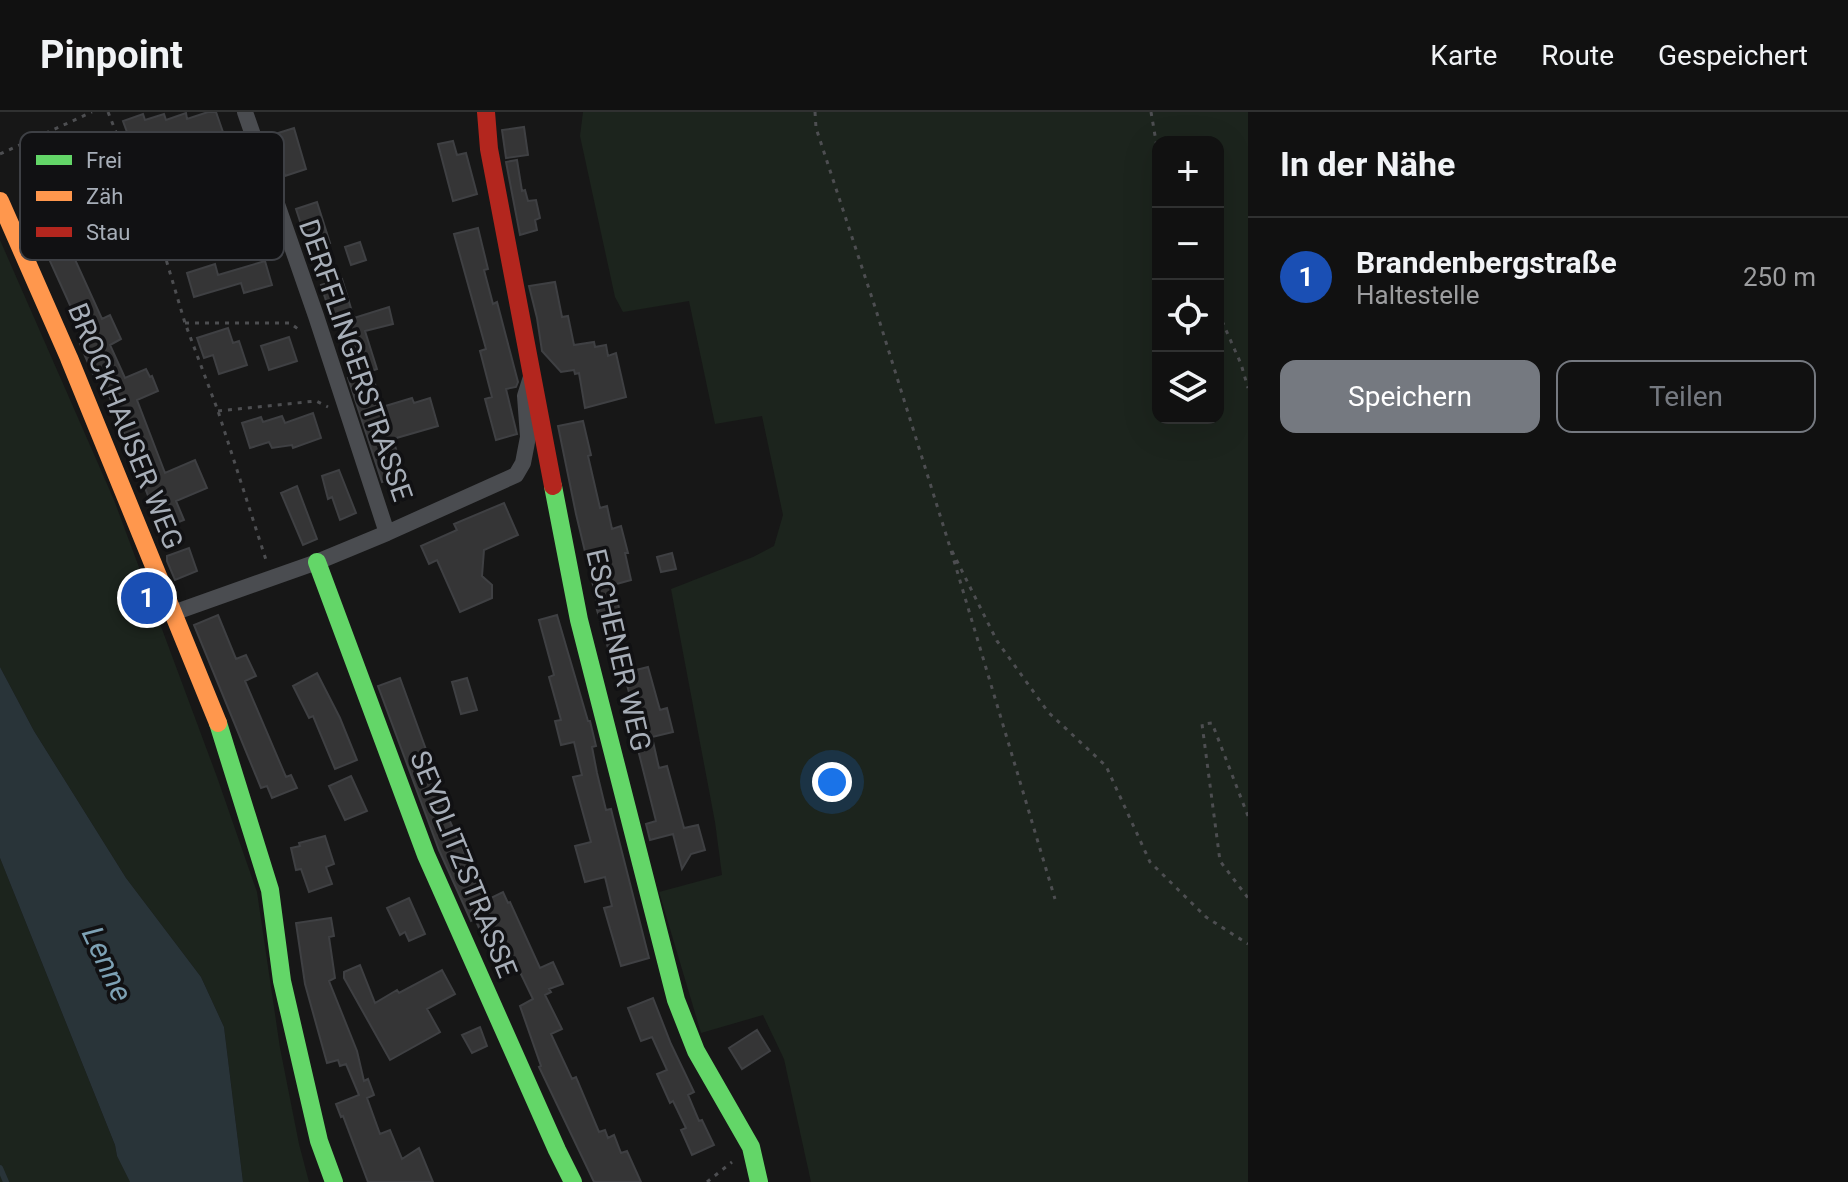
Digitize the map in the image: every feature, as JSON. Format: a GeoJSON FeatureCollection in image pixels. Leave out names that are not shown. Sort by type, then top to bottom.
{"type":"FeatureCollection","features":[{"type":"Feature","properties":{"kind":"street","name":"DERFFLINGERSTRASSE"},"geometry":{"type":"LineString","coordinates":[[245,112],[252,132]]}},
{"type":"Feature","properties":{"kind":"street","name":"ESCHENER WEG"},"geometry":{"type":"LineString","coordinates":[[486,112],[489,149],[579,620],[676,1000],[696,1051],[751,1147],[759,1182]]}},
{"type":"Feature","properties":{"kind":"street","name":"BROCKHAUSER WEG"},"geometry":{"type":"LineString","coordinates":[[0,201],[20,247]]}},
{"type":"Feature","properties":{"kind":"street","name":"DERFFLINGERSTRASSE"},"geometry":{"type":"LineString","coordinates":[[284,225],[387,533]]}},
{"type":"Feature","properties":{"kind":"street","name":"BROCKHAUSER WEG"},"geometry":{"type":"LineString","coordinates":[[26,260],[221,729],[270,890],[285,996],[319,1141],[334,1182]]}},
{"type":"Feature","properties":{"kind":"street"},"geometry":{"type":"LineString","coordinates":[[173,613],[317,562],[516,475],[523,463],[528,437],[525,396],[532,371]]}},
{"type":"Feature","properties":{"kind":"street","name":"SEYDLITZSTRASSE"},"geometry":{"type":"LineString","coordinates":[[317,562],[426,855],[573,1182]]}},
{"type":"Feature","properties":{"kind":"path"},"geometry":{"type":"LineString","coordinates":[[48,132],[92,112]]}},
{"type":"Feature","properties":{"kind":"path"},"geometry":{"type":"LineString","coordinates":[[108,112],[116,132]]}},
{"type":"Feature","properties":{"kind":"path"},"geometry":{"type":"LineString","coordinates":[[815,112],[816,128],[949,544],[1055,899]]}},
{"type":"Feature","properties":{"kind":"path"},"geometry":{"type":"LineString","coordinates":[[1151,112],[1155,136]]}},
{"type":"Feature","properties":{"kind":"path"},"geometry":{"type":"LineString","coordinates":[[0,154],[20,145]]}},
{"type":"Feature","properties":{"kind":"path"},"geometry":{"type":"LineString","coordinates":[[284,259],[299,268]]}},
{"type":"Feature","properties":{"kind":"path"},"geometry":{"type":"LineString","coordinates":[[166,260],[272,578]]}},
{"type":"Feature","properties":{"kind":"path"},"geometry":{"type":"LineString","coordinates":[[185,323],[290,323],[302,332]]}},
{"type":"Feature","properties":{"kind":"path"},"geometry":{"type":"LineString","coordinates":[[1224,326],[1248,388]]}},
{"type":"Feature","properties":{"kind":"path"},"geometry":{"type":"LineString","coordinates":[[218,411],[316,401],[350,419]]}},
{"type":"Feature","properties":{"kind":"path"},"geometry":{"type":"LineString","coordinates":[[949,544],[997,641],[1048,712],[1106,766],[1150,862],[1206,917],[1248,944]]}},
{"type":"Feature","properties":{"kind":"path"},"geometry":{"type":"LineString","coordinates":[[1248,816],[1212,723],[1202,724],[1220,861],[1248,898]]}},
{"type":"Feature","properties":{"kind":"path"},"geometry":{"type":"LineString","coordinates":[[707,1182],[751,1147]]}},
{"type":"Feature","properties":{"kind":"shaded area"},"geometry":{"type":"Polygon","coordinates":[[[583,112],[1248,112],[1248,1182],[811,1182],[784,1059],[763,1015],[701,1033],[659,892],[722,875],[715,822],[671,589],[774,546],[783,515],[762,416],[715,424],[689,301],[623,312],[615,297],[580,136],[583,112]]]}},
{"type":"Feature","properties":{"kind":"shaded area"},"geometry":{"type":"Polygon","coordinates":[[[0,240],[114,500],[257,892],[280,1048],[309,1182],[243,1182],[224,1027],[201,977],[126,878],[34,731],[0,667],[0,240]]]}},
{"type":"Feature","properties":{"kind":"shaded area"},"geometry":{"type":"Polygon","coordinates":[[[0,858],[117,1156],[130,1182],[0,1182],[0,858]]]}},
{"type":"Feature","properties":{"kind":"water","name":"Lenne"},"geometry":{"type":"Polygon","coordinates":[[[0,667],[34,731],[126,878],[201,977],[224,1027],[243,1182],[130,1182],[117,1156],[0,858],[0,667]]]}},
{"type":"Feature","properties":{"kind":"building"},"geometry":{"type":"Polygon","coordinates":[[[216,112],[223,132],[127,132],[123,121],[143,114],[145,120],[164,114],[166,120],[186,113],[187,119],[216,112]]]}},
{"type":"Feature","properties":{"kind":"building"},"geometry":{"type":"Polygon","coordinates":[[[524,127],[528,155],[506,158],[502,130],[524,127]]]}},
{"type":"Feature","properties":{"kind":"building"},"geometry":{"type":"Polygon","coordinates":[[[294,128],[306,169],[285,176],[284,132],[281,132],[294,128]]]}},
{"type":"Feature","properties":{"kind":"building"},"geometry":{"type":"Polygon","coordinates":[[[453,141],[457,155],[466,153],[477,194],[453,201],[438,144],[453,141]]]}},
{"type":"Feature","properties":{"kind":"building"},"geometry":{"type":"Polygon","coordinates":[[[517,160],[522,191],[525,190],[528,201],[536,200],[540,218],[535,220],[537,230],[520,235],[506,162],[517,160]]]}},
{"type":"Feature","properties":{"kind":"building"},"geometry":{"type":"Polygon","coordinates":[[[317,202],[330,243],[309,249],[296,209],[317,202]]]}},
{"type":"Feature","properties":{"kind":"building"},"geometry":{"type":"Polygon","coordinates":[[[478,228],[488,269],[484,270],[493,304],[497,302],[518,382],[516,387],[506,389],[517,434],[496,440],[485,399],[492,397],[480,351],[486,349],[454,234],[478,228]]]}},
{"type":"Feature","properties":{"kind":"building"},"geometry":{"type":"Polygon","coordinates":[[[360,242],[366,260],[351,265],[345,247],[360,242]]]}},
{"type":"Feature","properties":{"kind":"building"},"geometry":{"type":"Polygon","coordinates":[[[50,260],[75,260],[102,319],[110,315],[121,339],[110,345],[125,378],[146,369],[152,376],[158,391],[137,400],[165,473],[195,460],[207,488],[176,501],[184,520],[161,529],[106,388],[99,377],[95,378],[85,356],[78,338],[84,336],[50,260]]]}},
{"type":"Feature","properties":{"kind":"building"},"geometry":{"type":"Polygon","coordinates":[[[265,261],[272,285],[244,293],[241,283],[194,297],[187,273],[215,264],[218,275],[265,261]]]}},
{"type":"Feature","properties":{"kind":"building"},"geometry":{"type":"Polygon","coordinates":[[[342,279],[354,318],[389,307],[393,324],[365,331],[377,369],[371,371],[382,407],[412,398],[414,403],[430,398],[438,426],[393,439],[404,476],[382,482],[348,378],[366,372],[362,373],[346,322],[334,326],[321,285],[342,279]]]}},
{"type":"Feature","properties":{"kind":"building"},"geometry":{"type":"Polygon","coordinates":[[[555,282],[562,317],[568,316],[574,345],[594,342],[595,347],[606,345],[608,356],[616,353],[626,397],[585,408],[579,373],[575,374],[574,370],[561,372],[542,351],[529,286],[555,282]]]}},
{"type":"Feature","properties":{"kind":"building"},"geometry":{"type":"Polygon","coordinates":[[[228,328],[233,343],[239,341],[247,365],[219,374],[213,355],[204,358],[197,338],[228,328]]]}},
{"type":"Feature","properties":{"kind":"building"},"geometry":{"type":"Polygon","coordinates":[[[289,337],[297,361],[269,370],[261,346],[289,337]]]}},
{"type":"Feature","properties":{"kind":"building"},"geometry":{"type":"Polygon","coordinates":[[[313,413],[321,438],[293,448],[292,445],[272,448],[269,442],[250,448],[242,423],[261,417],[263,422],[282,416],[285,423],[313,413]]]}},
{"type":"Feature","properties":{"kind":"building"},"geometry":{"type":"Polygon","coordinates":[[[583,421],[600,508],[607,506],[612,529],[621,526],[631,580],[613,585],[625,630],[619,632],[622,644],[608,648],[558,426],[583,421]]]}},
{"type":"Feature","properties":{"kind":"building"},"geometry":{"type":"Polygon","coordinates":[[[339,470],[356,513],[340,520],[332,497],[328,499],[322,476],[339,470]]]}},
{"type":"Feature","properties":{"kind":"building"},"geometry":{"type":"Polygon","coordinates":[[[297,486],[317,539],[303,545],[281,493],[297,486]]]}},
{"type":"Feature","properties":{"kind":"building"},"geometry":{"type":"Polygon","coordinates":[[[504,503],[518,535],[484,550],[482,576],[492,585],[492,598],[460,612],[437,560],[429,564],[421,546],[457,530],[454,524],[504,503]]]}},
{"type":"Feature","properties":{"kind":"building"},"geometry":{"type":"Polygon","coordinates":[[[189,548],[197,571],[175,580],[167,556],[189,548]]]}},
{"type":"Feature","properties":{"kind":"building"},"geometry":{"type":"Polygon","coordinates":[[[672,553],[676,569],[661,572],[657,557],[672,553]]]}},
{"type":"Feature","properties":{"kind":"building"},"geometry":{"type":"Polygon","coordinates":[[[218,615],[236,659],[246,655],[256,676],[245,681],[286,777],[291,775],[297,788],[272,798],[267,786],[261,788],[194,625],[218,615]]]}},
{"type":"Feature","properties":{"kind":"building"},"geometry":{"type":"Polygon","coordinates":[[[557,615],[590,721],[596,746],[592,747],[606,810],[611,809],[649,958],[621,966],[604,908],[612,906],[605,877],[585,882],[575,846],[591,842],[573,777],[582,775],[574,742],[561,745],[555,721],[561,720],[549,677],[554,675],[539,620],[557,615]]]}},
{"type":"Feature","properties":{"kind":"building"},"geometry":{"type":"Polygon","coordinates":[[[648,667],[660,710],[667,708],[673,732],[652,737],[659,768],[667,766],[684,828],[698,825],[705,850],[691,854],[682,869],[673,834],[650,840],[646,824],[656,821],[630,718],[635,716],[624,673],[648,667]]]}},
{"type":"Feature","properties":{"kind":"building"},"geometry":{"type":"Polygon","coordinates":[[[317,673],[357,760],[335,769],[313,716],[309,718],[293,686],[317,673]]]}},
{"type":"Feature","properties":{"kind":"building"},"geometry":{"type":"Polygon","coordinates":[[[400,678],[444,799],[440,800],[479,884],[489,899],[503,892],[540,968],[553,962],[563,984],[549,989],[551,992],[545,995],[562,1029],[551,1034],[572,1079],[576,1077],[599,1132],[605,1130],[608,1138],[614,1135],[621,1153],[627,1151],[641,1182],[594,1182],[539,1067],[520,1006],[533,999],[518,968],[501,976],[475,919],[471,921],[439,850],[378,686],[400,678]]]}},
{"type":"Feature","properties":{"kind":"building"},"geometry":{"type":"Polygon","coordinates":[[[467,678],[477,710],[461,714],[452,682],[467,678]]]}},
{"type":"Feature","properties":{"kind":"building"},"geometry":{"type":"Polygon","coordinates":[[[351,776],[367,811],[345,820],[329,786],[351,776]]]}},
{"type":"Feature","properties":{"kind":"building"},"geometry":{"type":"Polygon","coordinates":[[[325,836],[334,864],[326,867],[332,884],[309,892],[301,869],[296,870],[291,848],[325,836]]]}},
{"type":"Feature","properties":{"kind":"building"},"geometry":{"type":"Polygon","coordinates":[[[409,898],[425,934],[409,941],[405,932],[400,935],[387,908],[409,898]]]}},
{"type":"Feature","properties":{"kind":"building"},"geometry":{"type":"Polygon","coordinates":[[[331,918],[334,936],[329,937],[335,978],[329,981],[357,1051],[364,1081],[368,1079],[374,1095],[367,1098],[380,1134],[390,1130],[402,1159],[419,1148],[433,1182],[368,1182],[341,1117],[336,1104],[359,1095],[346,1064],[340,1066],[338,1060],[327,1063],[305,984],[296,923],[331,918]]]}},
{"type":"Feature","properties":{"kind":"building"},"geometry":{"type":"Polygon","coordinates":[[[360,965],[375,1003],[442,970],[455,994],[427,1009],[440,1032],[390,1060],[344,978],[344,972],[360,965]]]}},
{"type":"Feature","properties":{"kind":"building"},"geometry":{"type":"Polygon","coordinates":[[[653,998],[694,1092],[688,1095],[714,1145],[692,1155],[681,1130],[686,1128],[657,1074],[667,1070],[652,1037],[641,1041],[628,1008],[653,998]]]}},
{"type":"Feature","properties":{"kind":"building"},"geometry":{"type":"Polygon","coordinates":[[[480,1027],[487,1046],[472,1053],[462,1035],[480,1027]]]}},
{"type":"Feature","properties":{"kind":"building"},"geometry":{"type":"Polygon","coordinates":[[[757,1030],[770,1051],[742,1069],[729,1048],[757,1030]]]}},
{"type":"Feature","properties":{"kind":"waterway"},"geometry":{"type":"LineString","coordinates":[[0,1168],[6,1182]]}},
{"type":"Feature","properties":{"kind":"traffic: fast"},"geometry":{"type":"LineString","coordinates":[[553,486],[579,620],[676,1000],[696,1051],[751,1147],[759,1182]]}},
{"type":"Feature","properties":{"kind":"traffic: fast"},"geometry":{"type":"LineString","coordinates":[[317,562],[426,855],[573,1182]]}},
{"type":"Feature","properties":{"kind":"traffic: fast"},"geometry":{"type":"LineString","coordinates":[[218,723],[270,890],[282,981],[319,1141],[334,1182]]}},
{"type":"Feature","properties":{"kind":"traffic: slow"},"geometry":{"type":"LineString","coordinates":[[0,201],[20,247]]}},
{"type":"Feature","properties":{"kind":"traffic: slow"},"geometry":{"type":"LineString","coordinates":[[26,260],[218,723]]}},
{"type":"Feature","properties":{"kind":"traffic: jam"},"geometry":{"type":"LineString","coordinates":[[486,112],[489,149],[553,486]]}},
{"type":"Feature","properties":{"kind":"place","name":"Brandenbergstraße"},"geometry":{"type":"Point","coordinates":[147,598]}}]}
